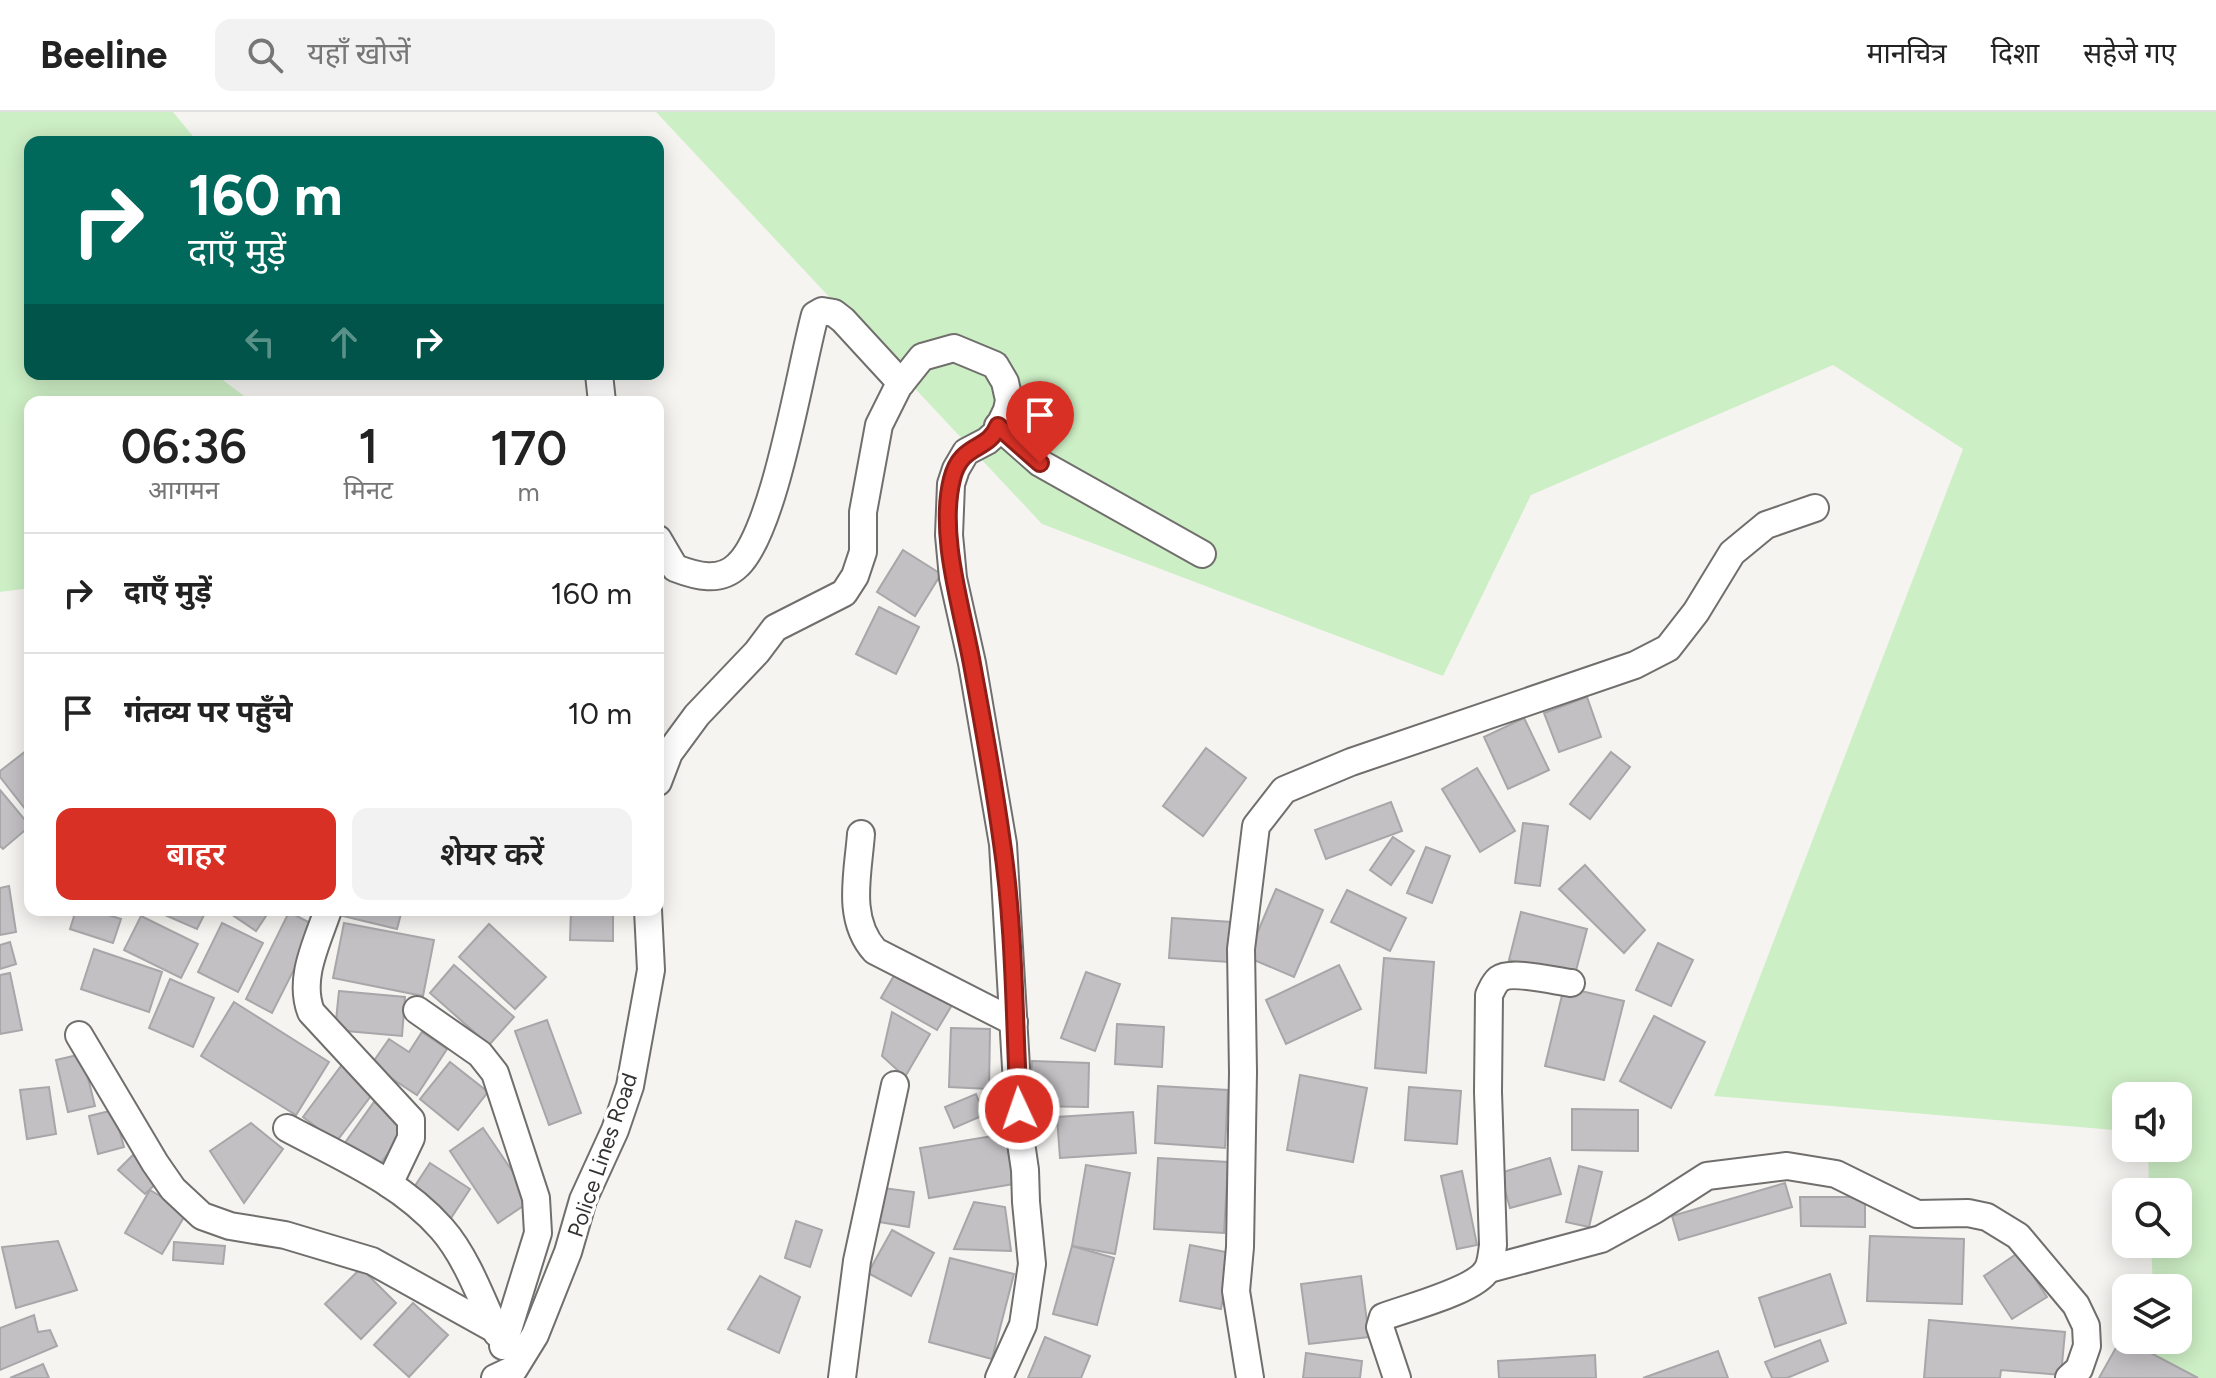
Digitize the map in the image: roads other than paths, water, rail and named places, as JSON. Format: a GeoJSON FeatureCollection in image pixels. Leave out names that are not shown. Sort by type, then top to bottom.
{"type":"FeatureCollection","features":[{"type":"Feature","properties":{"kind":"street"},"geometry":{"type":"LineString","coordinates":[[664,549],[675,568],[700,577],[722,575],[738,566],[756,539],[775,484],[815,315],[822,311],[834,313],[843,320],[901,383]]}},
{"type":"Feature","properties":{"kind":"street"},"geometry":{"type":"LineString","coordinates":[[664,766],[669,753],[697,715],[757,652],[775,628],[844,593],[855,576],[863,552],[863,512],[879,425],[901,383],[922,357],[954,348],[995,365],[1005,382],[1009,400],[998,426],[987,441],[966,452],[956,469],[951,484],[949,535],[953,578],[972,663],[1003,844],[1020,1136],[1032,1264],[1023,1325],[999,1378]]}},
{"type":"Feature","properties":{"kind":"street"},"geometry":{"type":"LineString","coordinates":[[998,426],[1040,463],[1202,554]]}},
{"type":"Feature","properties":{"kind":"street"},"geometry":{"type":"LineString","coordinates":[[1250,1378],[1236,1291],[1242,1104],[1241,949],[1256,826],[1284,790],[1351,762],[1635,665],[1668,648],[1696,612],[1732,553],[1766,525],[1815,508]]}},
{"type":"Feature","properties":{"kind":"street"},"geometry":{"type":"LineString","coordinates":[[861,834],[856,913],[863,938],[875,951],[1014,1022]]}},
{"type":"Feature","properties":{"kind":"street"},"geometry":{"type":"LineString","coordinates":[[326,916],[308,971],[305,995],[311,1012],[411,1120],[411,1138],[389,1184]]}},
{"type":"Feature","properties":{"kind":"street","name":"Police Lines Road"},"geometry":{"type":"LineString","coordinates":[[502,1356],[535,1335],[552,1296],[583,1200],[615,1130],[630,1086],[651,970],[648,916]]}},
{"type":"Feature","properties":{"kind":"street"},"geometry":{"type":"LineString","coordinates":[[1489,1269],[1493,1245],[1488,1092],[1489,995],[1502,976],[1571,983]]}},
{"type":"Feature","properties":{"kind":"street"},"geometry":{"type":"LineString","coordinates":[[417,1010],[480,1054],[495,1073],[536,1198],[538,1233],[502,1356]]}},
{"type":"Feature","properties":{"kind":"street"},"geometry":{"type":"LineString","coordinates":[[79,1035],[155,1163],[173,1189],[202,1216],[230,1226],[285,1235],[372,1261],[502,1356]]}},
{"type":"Feature","properties":{"kind":"street"},"geometry":{"type":"LineString","coordinates":[[842,1378],[857,1261],[895,1085]]}},
{"type":"Feature","properties":{"kind":"street"},"geometry":{"type":"LineString","coordinates":[[287,1128],[404,1192],[443,1230],[472,1278],[502,1356]]}},
{"type":"Feature","properties":{"kind":"street"},"geometry":{"type":"LineString","coordinates":[[1388,1370],[1380,1327],[1383,1317],[1448,1294],[1479,1279],[1489,1269],[1601,1239],[1707,1176],[1787,1166],[1836,1174],[1917,1214],[1968,1213],[1987,1217],[2018,1236],[2076,1305],[2086,1326],[2087,1346],[2079,1369],[2069,1378]]}}]}
